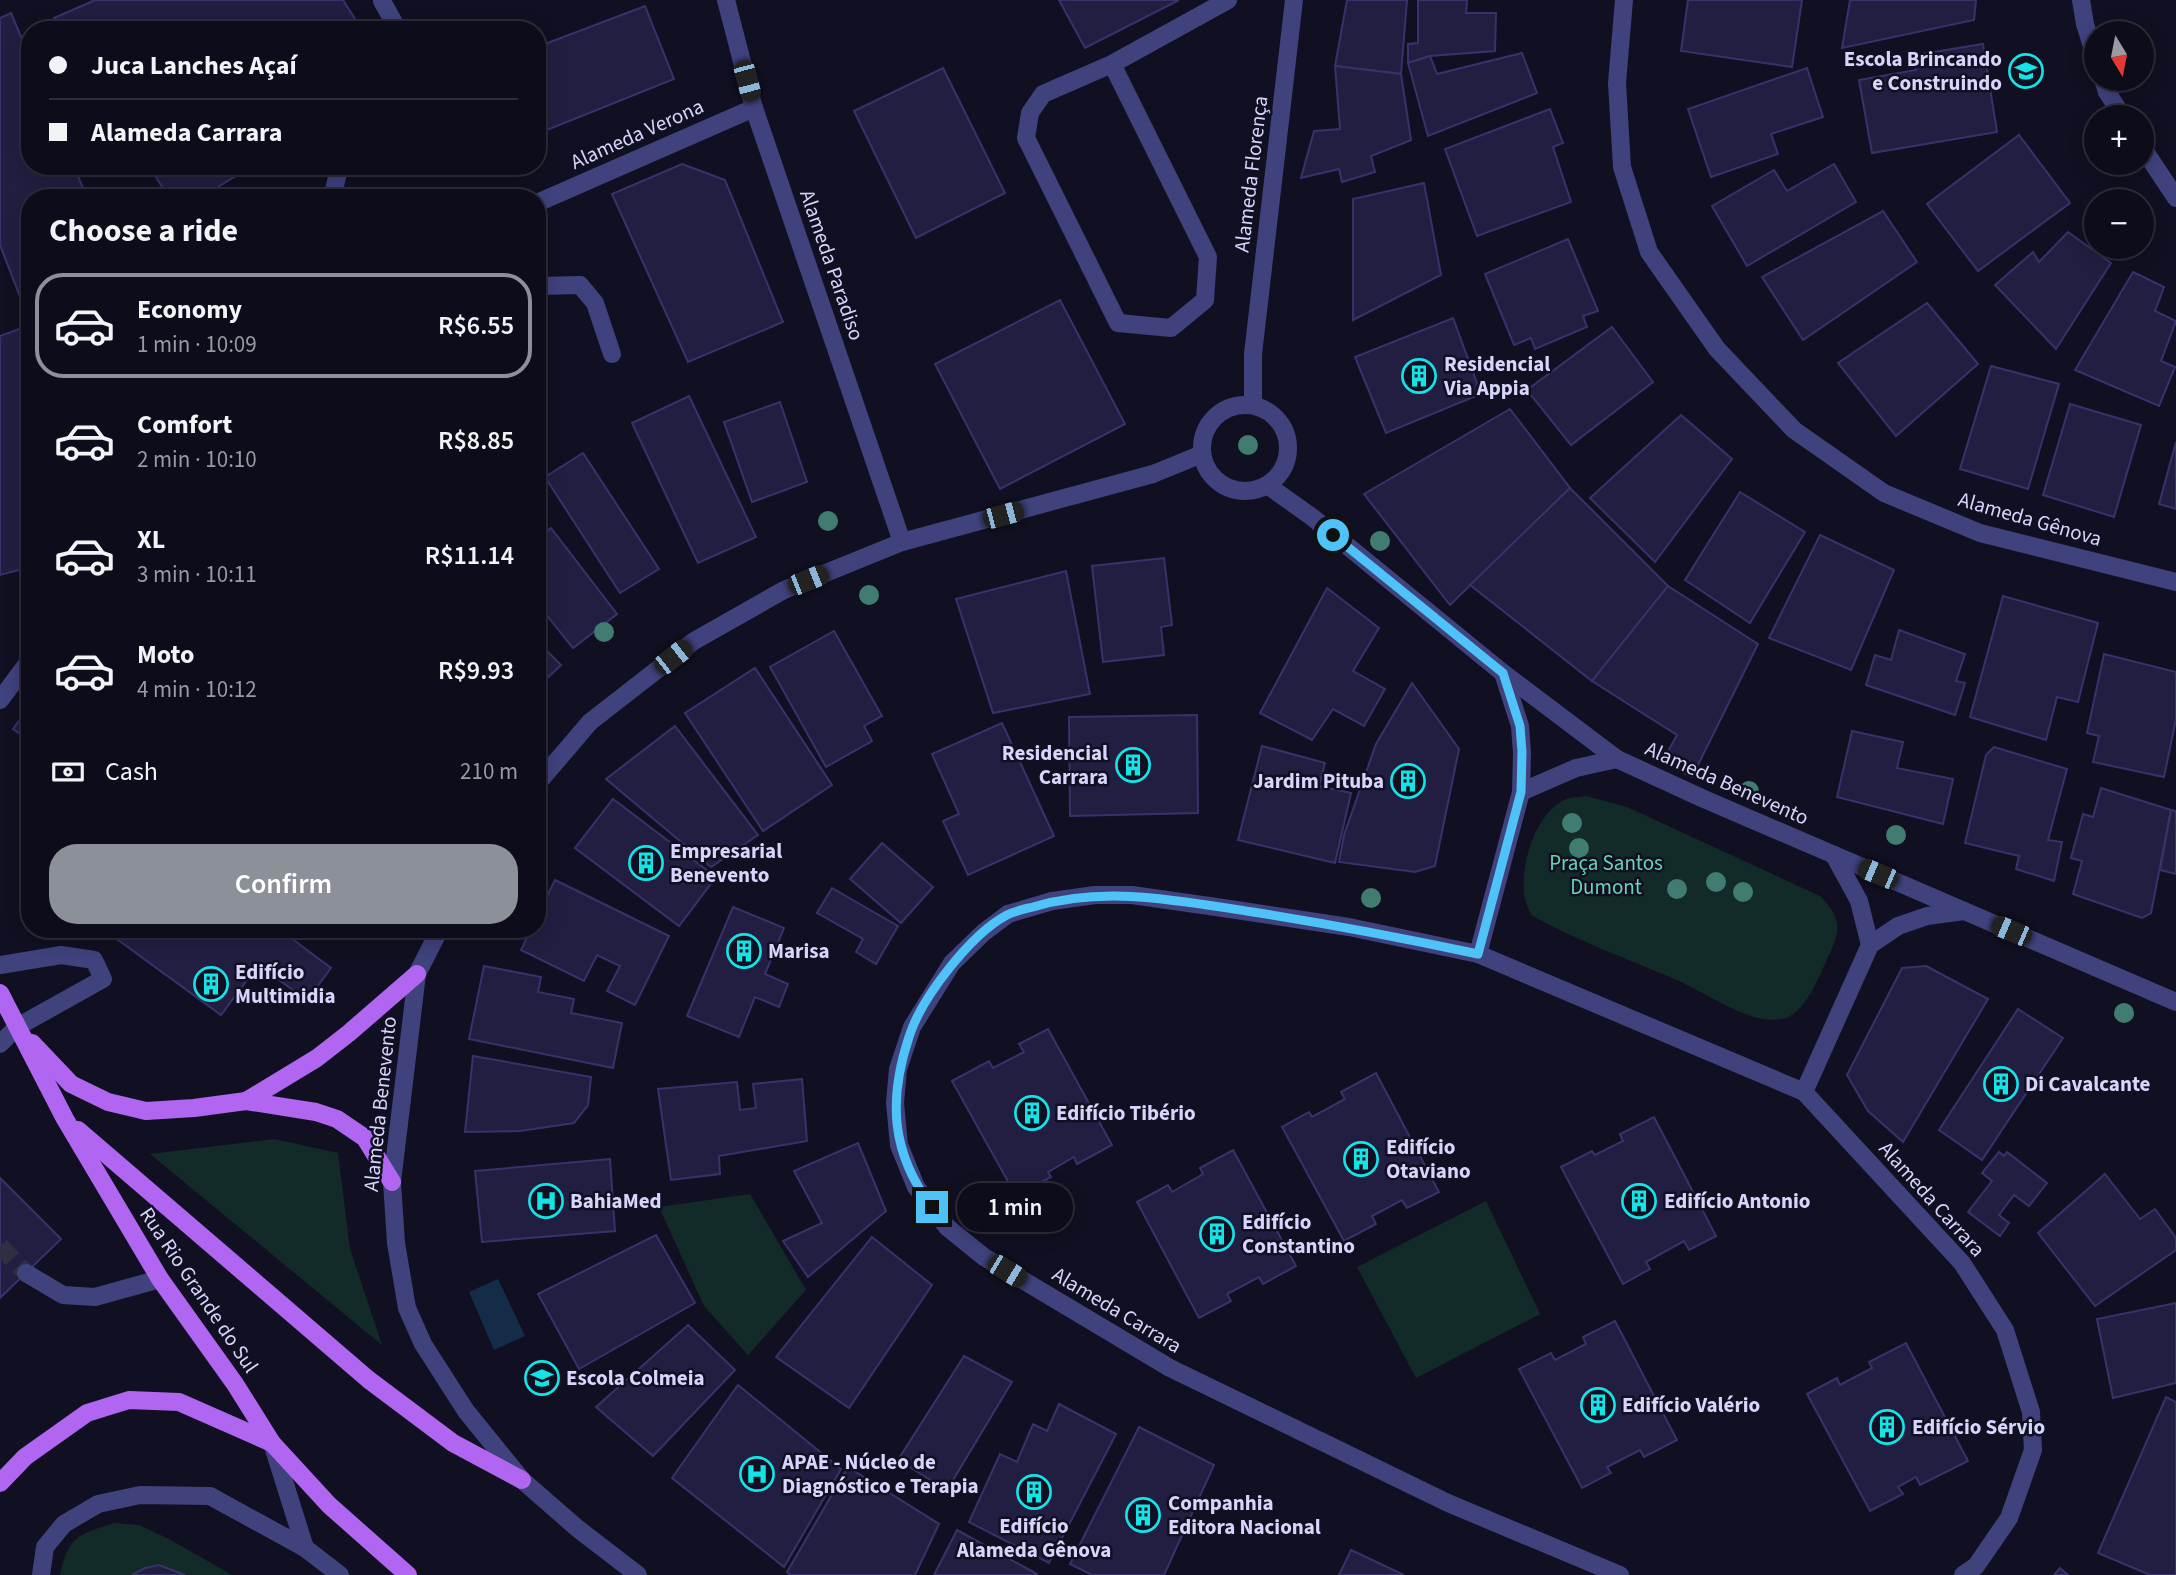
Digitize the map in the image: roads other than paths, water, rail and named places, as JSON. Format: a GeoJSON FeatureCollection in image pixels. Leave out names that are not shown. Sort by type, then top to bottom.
{"type":"FeatureCollection","features":[{"type":"Feature","properties":{"kind":"main road"},"geometry":{"type":"LineString","coordinates":[[246,1101],[317,1058],[417,974]]}},
{"type":"Feature","properties":{"kind":"main road","name":"Rua Rio Grande do Sul"},"geometry":{"type":"LineString","coordinates":[[0,993],[65,1119],[160,1279],[235,1384],[272,1443],[329,1504],[408,1575]]}},
{"type":"Feature","properties":{"kind":"main road"},"geometry":{"type":"LineString","coordinates":[[17,1027],[71,1084],[108,1102],[145,1111],[246,1101],[316,1112],[337,1119],[365,1138],[392,1182]]}},
{"type":"Feature","properties":{"kind":"main road"},"geometry":{"type":"LineString","coordinates":[[65,1119],[369,1380],[453,1443],[522,1480]]}},
{"type":"Feature","properties":{"kind":"main road"},"geometry":{"type":"LineString","coordinates":[[0,1483],[25,1457],[86,1413],[130,1400],[179,1402],[272,1443]]}},
{"type":"Feature","properties":{"kind":"street","name":"Alameda Paradiso"},"geometry":{"type":"LineString","coordinates":[[726,0],[754,108],[902,542]]}},
{"type":"Feature","properties":{"kind":"street"},"geometry":{"type":"LineString","coordinates":[[1112,64],[1208,257],[1205,300],[1171,328],[1118,323],[1026,138],[1030,113],[1043,94],[1112,64],[1228,0]]}},
{"type":"Feature","properties":{"kind":"street","name":"Alameda Florença"},"geometry":{"type":"LineString","coordinates":[[1246,405],[1294,0]]}},
{"type":"Feature","properties":{"kind":"street","name":"Alameda Gênova"},"geometry":{"type":"LineString","coordinates":[[1624,0],[1617,83],[1622,167],[1649,252],[1717,349],[1794,430],[1884,493],[1980,533],[2176,582]]}},
{"type":"Feature","properties":{"kind":"street"},"geometry":{"type":"LineString","coordinates":[[2081,0],[2084,21]]}},
{"type":"Feature","properties":{"kind":"street"},"geometry":{"type":"LineString","coordinates":[[382,1],[393,21]]}},
{"type":"Feature","properties":{"kind":"street","name":"Alameda Verona"},"geometry":{"type":"LineString","coordinates":[[546,199],[754,108]]}},
{"type":"Feature","properties":{"kind":"street"},"geometry":{"type":"LineString","coordinates":[[2154,165],[2176,198]]}},
{"type":"Feature","properties":{"kind":"street"},"geometry":{"type":"LineString","coordinates":[[546,286],[580,285],[595,303],[612,354]]}},
{"type":"Feature","properties":{"kind":"street"},"geometry":{"type":"LineString","coordinates":[[1246,405],[1267,410],[1279,419],[1287,433],[1289,447],[1286,463],[1273,481],[1254,491],[1240,492],[1226,488],[1214,479],[1204,461],[1202,441],[1214,417],[1226,409],[1246,405]]}},
{"type":"Feature","properties":{"kind":"street"},"geometry":{"type":"LineString","coordinates":[[546,773],[590,722],[694,641],[784,590],[902,542],[1204,461]]}},
{"type":"Feature","properties":{"kind":"street","name":"Alameda Benevento"},"geometry":{"type":"LineString","coordinates":[[1273,481],[1312,517],[1503,673],[1617,759],[2176,1002]]}},
{"type":"Feature","properties":{"kind":"street"},"geometry":{"type":"LineString","coordinates":[[0,700],[21,672]]}},
{"type":"Feature","properties":{"kind":"street"},"geometry":{"type":"LineString","coordinates":[[1478,954],[1521,792],[1520,726],[1503,673]]}},
{"type":"Feature","properties":{"kind":"street"},"geometry":{"type":"LineString","coordinates":[[1521,792],[1576,768],[1617,759]]}},
{"type":"Feature","properties":{"kind":"street"},"geometry":{"type":"LineString","coordinates":[[1834,855],[1859,901],[1870,945]]}},
{"type":"Feature","properties":{"kind":"street","name":"Alameda Carrara"},"geometry":{"type":"LineString","coordinates":[[1620,1575],[1448,1503],[1170,1368],[984,1257],[947,1227],[916,1187],[899,1145],[895,1103],[898,1069],[912,1027],[952,962],[982,933],[1008,914],[1052,901],[1095,895],[1132,895],[1349,927],[1478,954],[1804,1092],[1962,1263],[2005,1330],[2031,1412],[2033,1450],[2009,1518],[1976,1566],[1963,1575]]}},
{"type":"Feature","properties":{"kind":"street"},"geometry":{"type":"LineString","coordinates":[[1804,1092],[1870,945],[1898,926],[1927,916],[1964,911]]}},
{"type":"Feature","properties":{"kind":"street","name":"Alameda Benevento"},"geometry":{"type":"LineString","coordinates":[[435,938],[417,974],[392,1182],[396,1242],[407,1308],[423,1344],[466,1411],[522,1480],[577,1528],[638,1575]]}},
{"type":"Feature","properties":{"kind":"street"},"geometry":{"type":"LineString","coordinates":[[0,965],[61,955],[94,960],[103,979],[17,1027],[0,1044]]}},
{"type":"Feature","properties":{"kind":"street"},"geometry":{"type":"LineString","coordinates":[[26,1273],[63,1295],[95,1297],[160,1279]]}},
{"type":"Feature","properties":{"kind":"street"},"geometry":{"type":"LineString","coordinates":[[272,1443],[305,1548]]}},
{"type":"Feature","properties":{"kind":"street"},"geometry":{"type":"LineString","coordinates":[[41,1575],[46,1548],[64,1524],[98,1504],[140,1494],[210,1496],[305,1548],[340,1575]]}},
{"type":"Feature","properties":{"kind":"water"},"geometry":{"type":"Polygon","coordinates":[[[498,1279],[525,1336],[494,1350],[469,1292],[498,1279]]]}},
{"type":"Feature","properties":{"kind":"tunnel"},"geometry":{"type":"LineString","coordinates":[[0,1246],[26,1273]]}},
{"type":"Feature","properties":{"kind":"place","name":"Escola Brincando e Construindo"},"geometry":{"type":"Point","coordinates":[2026,71]}},
{"type":"Feature","properties":{"kind":"place","name":"Residencial Via Appia"},"geometry":{"type":"Point","coordinates":[1419,376]}},
{"type":"Feature","properties":{"kind":"place","name":"Residencial Carrara"},"geometry":{"type":"Point","coordinates":[1133,765]}},
{"type":"Feature","properties":{"kind":"place","name":"Jardim Pituba"},"geometry":{"type":"Point","coordinates":[1408,781]}},
{"type":"Feature","properties":{"kind":"place","name":"Empresarial Benevento"},"geometry":{"type":"Point","coordinates":[646,863]}},
{"type":"Feature","properties":{"kind":"place","name":"Marisa"},"geometry":{"type":"Point","coordinates":[744,951]}},
{"type":"Feature","properties":{"kind":"place","name":"Edifício Multimidia"},"geometry":{"type":"Point","coordinates":[211,984]}},
{"type":"Feature","properties":{"kind":"place","name":"Di Cavalcante"},"geometry":{"type":"Point","coordinates":[2001,1084]}},
{"type":"Feature","properties":{"kind":"place","name":"Edifício Tibério"},"geometry":{"type":"Point","coordinates":[1032,1113]}},
{"type":"Feature","properties":{"kind":"place","name":"Edifício Otaviano"},"geometry":{"type":"Point","coordinates":[1361,1159]}},
{"type":"Feature","properties":{"kind":"place","name":"BahiaMed"},"geometry":{"type":"Point","coordinates":[546,1201]}},
{"type":"Feature","properties":{"kind":"place","name":"Edifício Antonio"},"geometry":{"type":"Point","coordinates":[1639,1201]}},
{"type":"Feature","properties":{"kind":"place","name":"Edifício Constantino"},"geometry":{"type":"Point","coordinates":[1217,1234]}},
{"type":"Feature","properties":{"kind":"place","name":"Escola Colmeia"},"geometry":{"type":"Point","coordinates":[542,1378]}},
{"type":"Feature","properties":{"kind":"place","name":"Edifício Valério"},"geometry":{"type":"Point","coordinates":[1598,1405]}},
{"type":"Feature","properties":{"kind":"place","name":"Edifício Sérvio"},"geometry":{"type":"Point","coordinates":[1887,1427]}},
{"type":"Feature","properties":{"kind":"place","name":"APAE - Núcleo de Diagnóstico e Terapia"},"geometry":{"type":"Point","coordinates":[757,1474]}},
{"type":"Feature","properties":{"kind":"place","name":"Edifício Alameda Gênova"},"geometry":{"type":"Point","coordinates":[1034,1492]}},
{"type":"Feature","properties":{"kind":"place","name":"Companhia Editora Nacional"},"geometry":{"type":"Point","coordinates":[1143,1515]}},
{"type":"Feature","properties":{"kind":"park label","name":"Praça Santos Dumont"},"geometry":{"type":"Point","coordinates":[1606,875]}}]}
